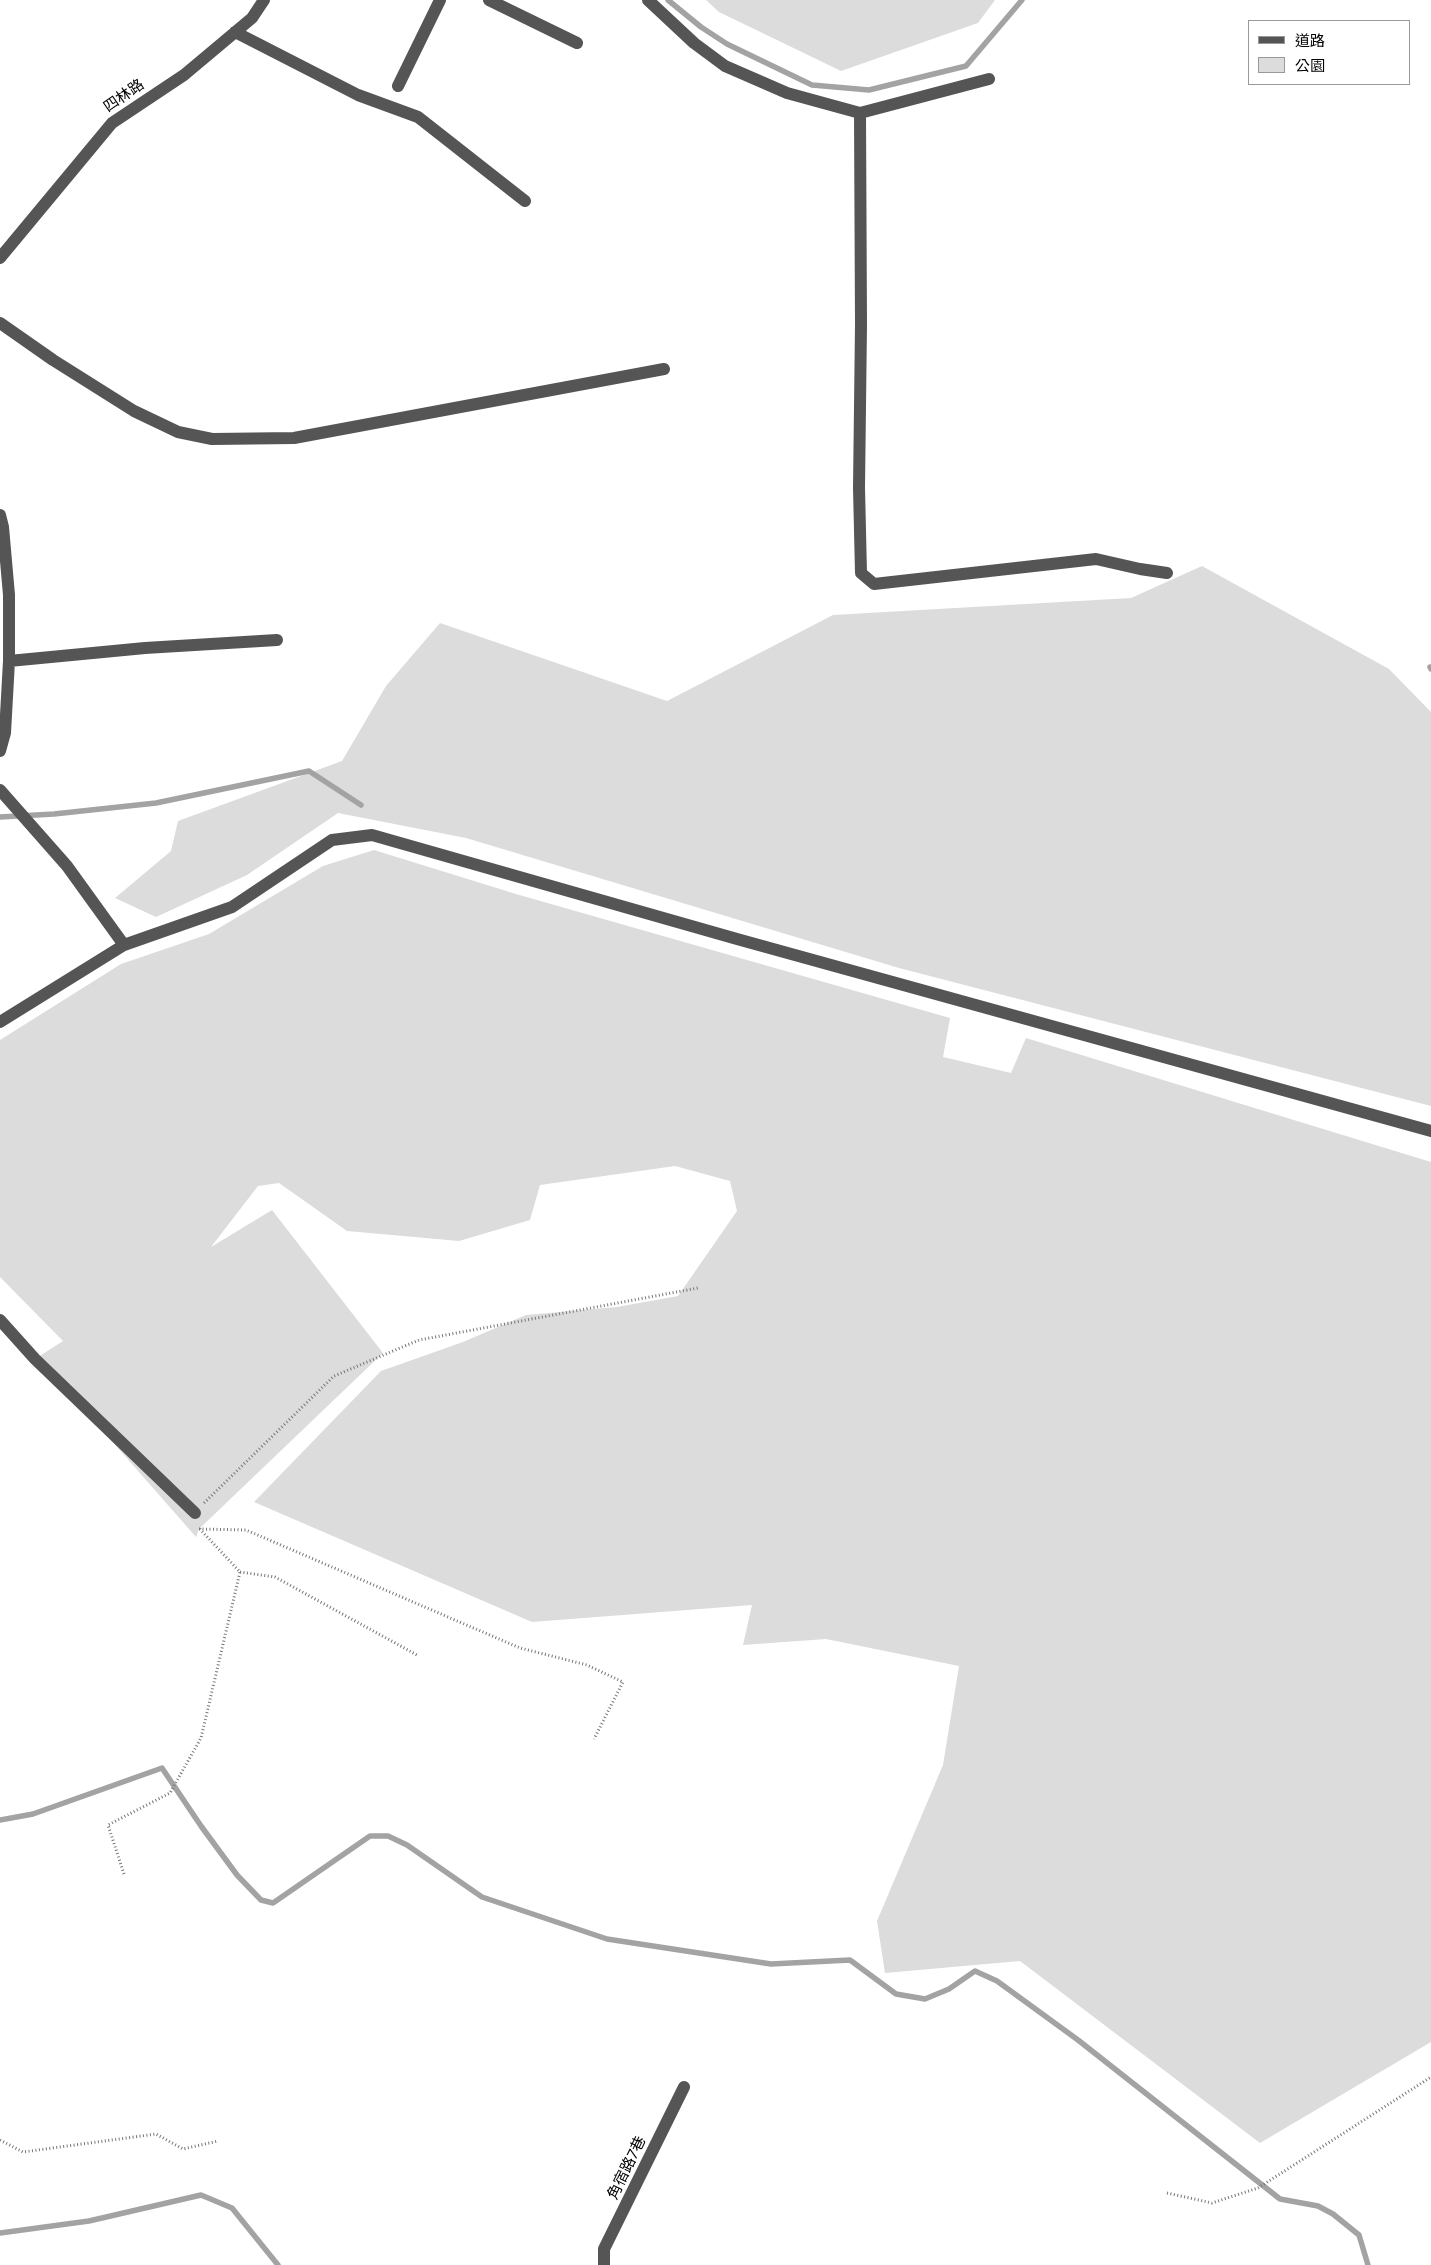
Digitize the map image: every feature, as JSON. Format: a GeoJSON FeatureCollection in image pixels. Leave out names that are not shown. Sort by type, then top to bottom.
{"type":"FeatureCollection","features":[{"type":"Feature","properties":{"kind":"street","name":"四林路"},"geometry":{"type":"LineString","coordinates":[[0,258],[112,123],[184,75],[252,18],[264,0]]}},
{"type":"Feature","properties":{"kind":"street"},"geometry":{"type":"LineString","coordinates":[[398,86],[440,0]]}},
{"type":"Feature","properties":{"kind":"street"},"geometry":{"type":"LineString","coordinates":[[489,0],[577,43]]}},
{"type":"Feature","properties":{"kind":"street"},"geometry":{"type":"LineString","coordinates":[[648,0],[694,43],[725,66],[787,93],[860,113],[989,79]]}},
{"type":"Feature","properties":{"kind":"street"},"geometry":{"type":"LineString","coordinates":[[235,32],[358,94],[418,117],[525,201]]}},
{"type":"Feature","properties":{"kind":"street"},"geometry":{"type":"LineString","coordinates":[[860,113],[861,326],[859,488],[861,573],[874,584],[1096,559],[1166,573]]}},
{"type":"Feature","properties":{"kind":"street"},"geometry":{"type":"LineString","coordinates":[[0,323],[53,360],[134,410],[178,432],[212,439],[294,438],[664,369]]}},
{"type":"Feature","properties":{"kind":"street"},"geometry":{"type":"LineString","coordinates":[[0,515],[4,527],[9,595],[9,661],[5,733],[0,751]]}},
{"type":"Feature","properties":{"kind":"street"},"geometry":{"type":"LineString","coordinates":[[9,661],[145,648],[277,640]]}},
{"type":"Feature","properties":{"kind":"street"},"geometry":{"type":"LineString","coordinates":[[0,790],[67,866],[124,945]]}},
{"type":"Feature","properties":{"kind":"street"},"geometry":{"type":"LineString","coordinates":[[0,1022],[124,945],[232,908],[332,840],[372,835],[756,944],[1431,1131]]}},
{"type":"Feature","properties":{"kind":"street"},"geometry":{"type":"LineString","coordinates":[[0,1320],[35,1359],[194,1513]]}},
{"type":"Feature","properties":{"kind":"street","name":"角宿路7巷"},"geometry":{"type":"LineString","coordinates":[[604,2265],[604,2249],[684,2087]]}},
{"type":"Feature","properties":{"kind":"path"},"geometry":{"type":"LineString","coordinates":[[417,1655],[275,1576],[240,1572],[199,1529],[194,1513],[334,1376],[419,1340],[698,1288]]}},
{"type":"Feature","properties":{"kind":"path"},"geometry":{"type":"LineString","coordinates":[[199,1529],[246,1530],[520,1648],[588,1665],[624,1682],[594,1739]]}},
{"type":"Feature","properties":{"kind":"path"},"geometry":{"type":"LineString","coordinates":[[124,1874],[108,1826],[170,1793],[201,1738],[240,1572]]}},
{"type":"Feature","properties":{"kind":"path"},"geometry":{"type":"LineString","coordinates":[[1166,2193],[1212,2203],[1258,2188],[1431,2077]]}},
{"type":"Feature","properties":{"kind":"path"},"geometry":{"type":"LineString","coordinates":[[0,2140],[22,2152],[156,2134],[183,2148],[218,2141]]}},
{"type":"Feature","properties":{"kind":"green space"},"geometry":{"type":"Polygon","coordinates":[[[706,0],[995,0],[978,23],[841,71],[719,12],[706,0]]]}},
{"type":"Feature","properties":{"kind":"green space"},"geometry":{"type":"Polygon","coordinates":[[[1202,566],[1389,669],[1431,712],[1431,1106],[899,968],[466,838],[338,813],[247,875],[156,917],[115,898],[171,851],[178,821],[342,761],[386,686],[440,623],[667,701],[833,615],[1131,598],[1202,566]]]}},
{"type":"Feature","properties":{"kind":"green space"},"geometry":{"type":"Polygon","coordinates":[[[374,850],[516,894],[950,1018],[943,1057],[1011,1073],[1026,1038],[1431,1162],[1431,2042],[1260,2143],[1020,1961],[885,1973],[877,1921],[943,1765],[959,1666],[826,1639],[743,1645],[752,1605],[532,1622],[254,1502],[381,1371],[463,1342],[526,1315],[617,1307],[678,1296],[737,1211],[730,1181],[675,1166],[540,1185],[530,1220],[459,1241],[347,1231],[279,1183],[258,1186],[211,1247],[272,1210],[383,1353],[199,1529],[196,1537],[117,1447],[35,1359],[63,1341],[0,1277],[0,1040],[121,964],[209,934],[323,866],[374,850]]]}},
{"type":"Feature","properties":{"kind":"waterway"},"geometry":{"type":"LineString","coordinates":[[668,0],[701,27],[727,44],[812,85],[869,90],[966,66],[1022,0]]}},
{"type":"Feature","properties":{"kind":"waterway"},"geometry":{"type":"LineString","coordinates":[[0,817],[54,814],[156,803],[309,771],[361,805]]}},
{"type":"Feature","properties":{"kind":"waterway"},"geometry":{"type":"LineString","coordinates":[[0,1820],[33,1814],[162,1768],[237,1875],[261,1900],[273,1903],[370,1836],[388,1836],[407,1845],[482,1897],[607,1939],[771,1964],[850,1960],[896,1994],[925,1999],[949,1989],[975,1971],[997,1981],[1078,2040],[1280,2199],[1318,2206],[1333,2214],[1359,2235],[1368,2265]]}},
{"type":"Feature","properties":{"kind":"waterway"},"geometry":{"type":"LineString","coordinates":[[0,2233],[89,2221],[201,2195],[232,2208],[278,2265]]}}]}
